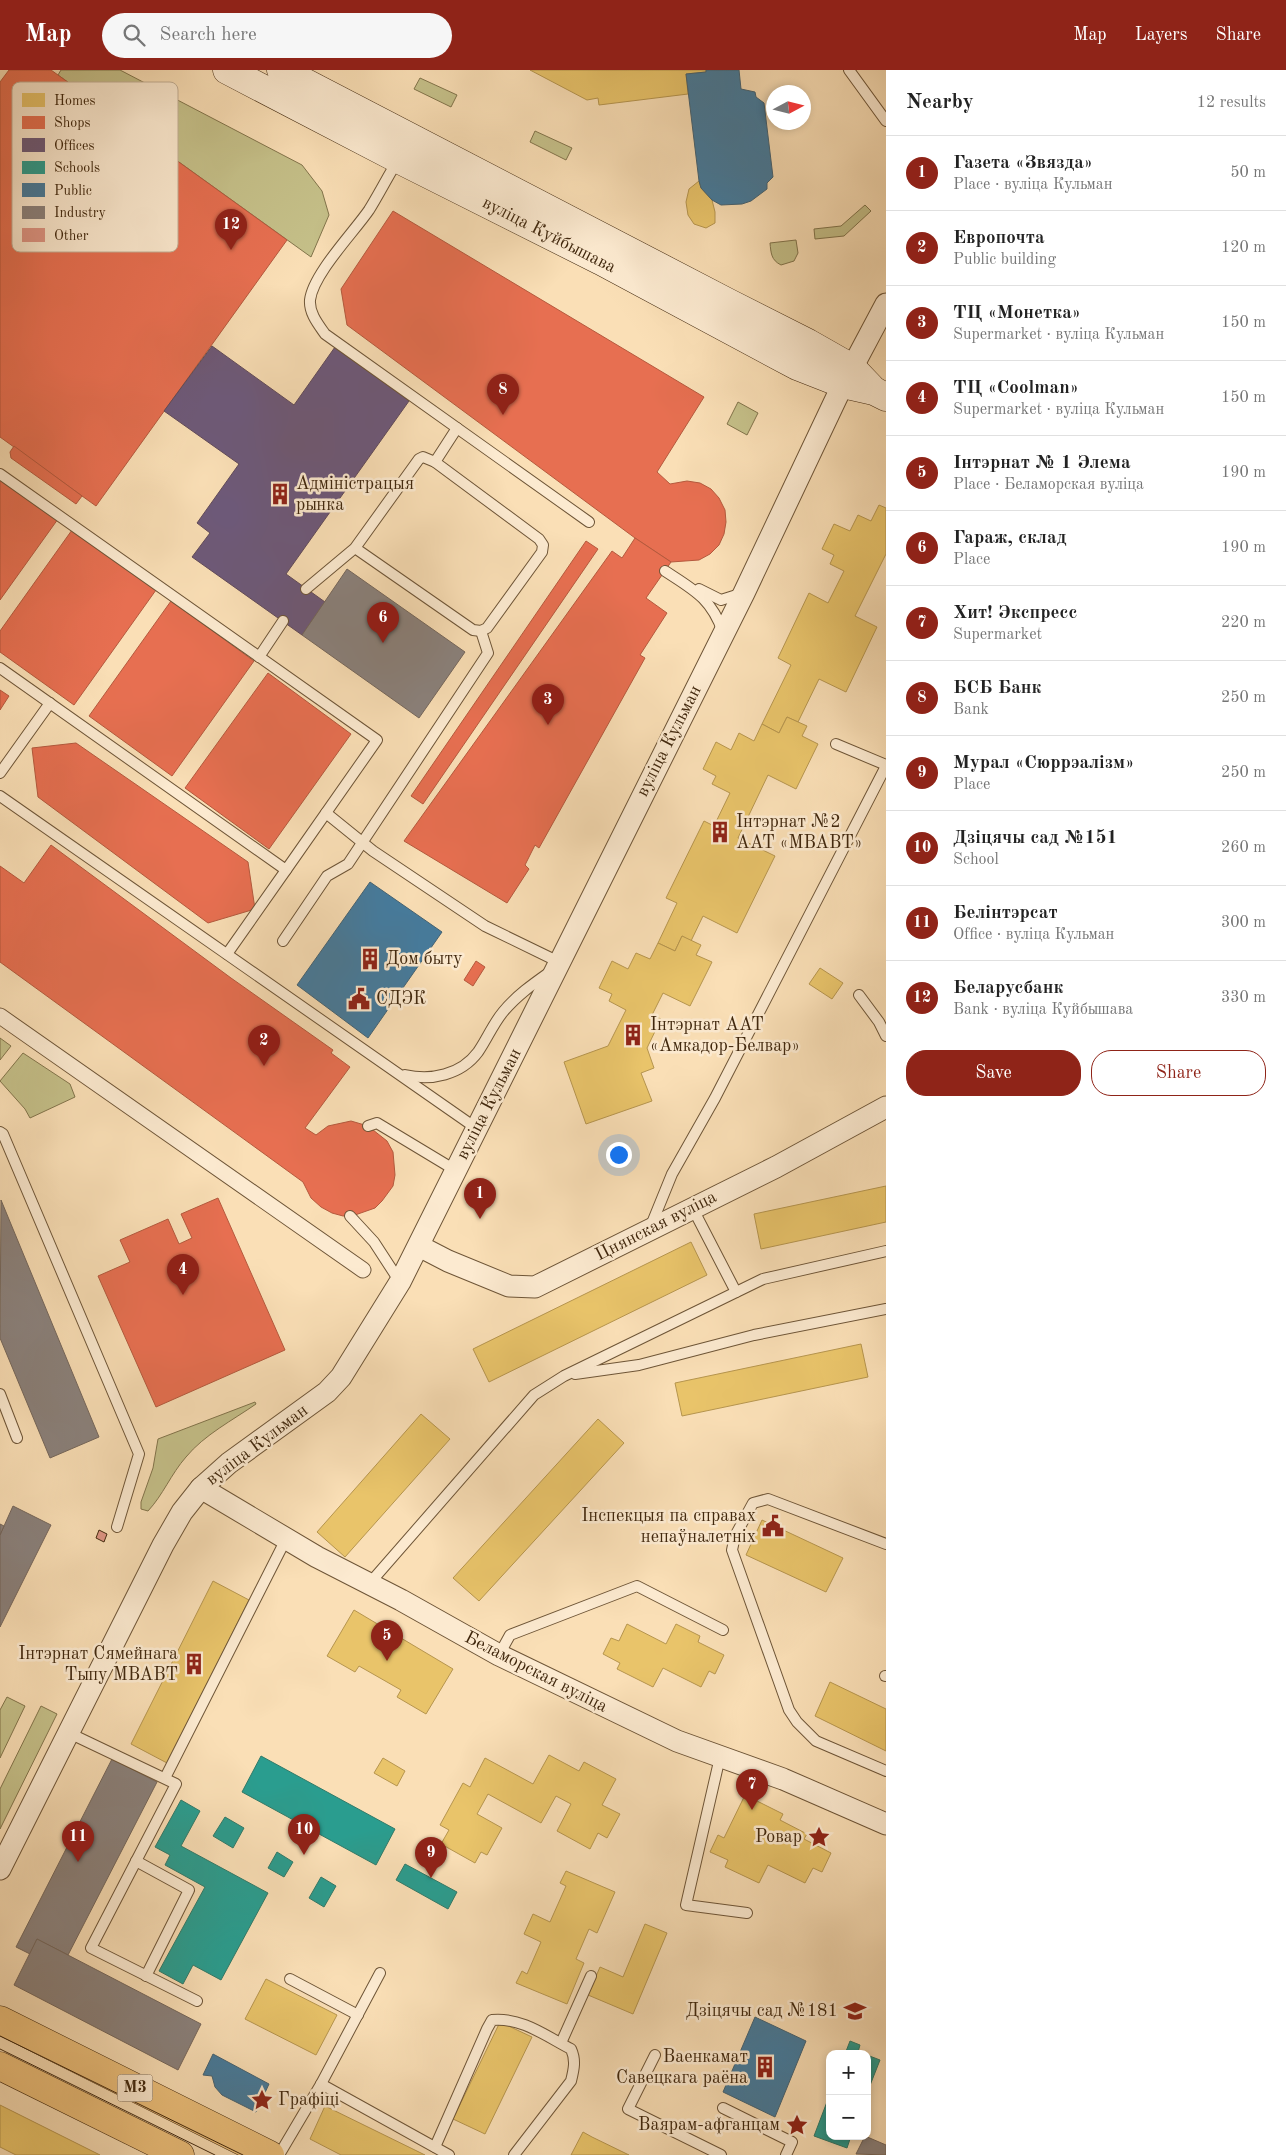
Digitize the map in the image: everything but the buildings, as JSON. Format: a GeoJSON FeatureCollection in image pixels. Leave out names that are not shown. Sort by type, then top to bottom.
{"type":"FeatureCollection","features":[{"type":"Feature","properties":{"kind":"main road","name":"вуліца Куйбышава"},"geometry":{"type":"LineString","coordinates":[[227,70],[601,261],[798,366],[847,376]]}},
{"type":"Feature","properties":{"kind":"main road","name":"вуліца Куйбышава"},"geometry":{"type":"LineString","coordinates":[[281,70],[729,303],[808,342],[847,376],[880,394]]}},
{"type":"Feature","properties":{"kind":"main road","name":"М3"},"geometry":{"type":"LineString","coordinates":[[0,2020],[270,2155]]}},
{"type":"Feature","properties":{"kind":"main road","name":"М3"},"geometry":{"type":"LineString","coordinates":[[0,2066],[180,2155]]}},
{"type":"Feature","properties":{"kind":"street","name":"вуліца Кульман"},"geometry":{"type":"LineString","coordinates":[[0,1869],[162,1545],[182,1512],[201,1488],[229,1463],[332,1387],[358,1352],[400,1282],[744,593],[847,376],[886,304]]}},
{"type":"Feature","properties":{"kind":"street"},"geometry":{"type":"LineString","coordinates":[[0,1016],[363,1270]]}},
{"type":"Feature","properties":{"kind":"street","name":"Цнянская вуліца"},"geometry":{"type":"LineString","coordinates":[[419,1246],[509,1286],[535,1287],[692,1207],[776,1167],[886,1106]]}},
{"type":"Feature","properties":{"kind":"street","name":"Беламорская вуліца"},"geometry":{"type":"LineString","coordinates":[[201,1488],[317,1557],[528,1670],[677,1741],[783,1779],[886,1824]]}},
{"type":"Feature","properties":{"kind":"lane"},"geometry":{"type":"LineString","coordinates":[[849,70],[886,121]]}},
{"type":"Feature","properties":{"kind":"lane"},"geometry":{"type":"LineString","coordinates":[[398,159],[369,210],[328,264],[313,289],[310,300],[316,321],[325,334],[588,522]]}},
{"type":"Feature","properties":{"kind":"lane"},"geometry":{"type":"LineString","coordinates":[[435,462],[457,428]]}},
{"type":"Feature","properties":{"kind":"lane"},"geometry":{"type":"LineString","coordinates":[[306,589],[355,548],[423,457],[435,462],[539,539],[543,545],[542,552],[488,628],[481,631],[473,630],[355,548]]}},
{"type":"Feature","properties":{"kind":"lane"},"geometry":{"type":"LineString","coordinates":[[0,474],[377,740],[228,954]]}},
{"type":"Feature","properties":{"kind":"lane"},"geometry":{"type":"LineString","coordinates":[[724,633],[717,614],[702,595],[666,570],[721,600],[744,593]]}},
{"type":"Feature","properties":{"kind":"lane"},"geometry":{"type":"LineString","coordinates":[[259,657],[283,622]]}},
{"type":"Feature","properties":{"kind":"lane"},"geometry":{"type":"LineString","coordinates":[[283,941],[327,876],[348,864],[488,653],[481,631]]}},
{"type":"Feature","properties":{"kind":"lane"},"geometry":{"type":"LineString","coordinates":[[0,668],[286,870]]}},
{"type":"Feature","properties":{"kind":"lane"},"geometry":{"type":"LineString","coordinates":[[0,773],[50,703]]}},
{"type":"Feature","properties":{"kind":"lane"},"geometry":{"type":"LineString","coordinates":[[650,1228],[672,1174],[716,1098],[886,765],[836,744]]}},
{"type":"Feature","properties":{"kind":"lane"},"geometry":{"type":"LineString","coordinates":[[0,796],[476,1128]]}},
{"type":"Feature","properties":{"kind":"lane"},"geometry":{"type":"LineString","coordinates":[[326,813],[362,842],[485,926],[557,965],[525,989],[503,1012],[476,1054],[461,1067],[441,1076],[421,1079],[399,1074]]}},
{"type":"Feature","properties":{"kind":"lane"},"geometry":{"type":"LineString","coordinates":[[859,995],[879,1022],[886,1036]]}},
{"type":"Feature","properties":{"kind":"lane"},"geometry":{"type":"LineString","coordinates":[[368,1126],[377,1123],[455,1170]]}},
{"type":"Feature","properties":{"kind":"lane"},"geometry":{"type":"LineString","coordinates":[[0,1132],[3,1134],[139,1454],[117,1527]]}},
{"type":"Feature","properties":{"kind":"lane"},"geometry":{"type":"LineString","coordinates":[[692,1207],[736,1292]]}},
{"type":"Feature","properties":{"kind":"lane"},"geometry":{"type":"LineString","coordinates":[[350,1216],[374,1242],[400,1282]]}},
{"type":"Feature","properties":{"kind":"lane"},"geometry":{"type":"LineString","coordinates":[[369,1584],[534,1395],[564,1376],[763,1279],[886,1251]]}},
{"type":"Feature","properties":{"kind":"lane"},"geometry":{"type":"LineString","coordinates":[[564,1376],[638,1365],[754,1335],[886,1309]]}},
{"type":"Feature","properties":{"kind":"lane"},"geometry":{"type":"LineString","coordinates":[[0,1394],[17,1438]]}},
{"type":"Feature","properties":{"kind":"lane"},"geometry":{"type":"LineString","coordinates":[[886,1544],[768,1499],[753,1503],[735,1536],[732,1550],[789,1710],[793,1716],[816,1741],[886,1771]]}},
{"type":"Feature","properties":{"kind":"lane"},"geometry":{"type":"LineString","coordinates":[[165,1778],[286,1539]]}},
{"type":"Feature","properties":{"kind":"lane"},"geometry":{"type":"LineString","coordinates":[[498,1655],[510,1635],[637,1586],[723,1630]]}},
{"type":"Feature","properties":{"kind":"lane"},"geometry":{"type":"LineString","coordinates":[[69,1733],[176,1784],[91,1948],[197,2001]]}},
{"type":"Feature","properties":{"kind":"lane"},"geometry":{"type":"LineString","coordinates":[[720,1756],[686,1905],[747,1913]]}},
{"type":"Feature","properties":{"kind":"lane"},"geometry":{"type":"LineString","coordinates":[[136,1862],[189,1890],[146,1976]]}},
{"type":"Feature","properties":{"kind":"lane"},"geometry":{"type":"LineString","coordinates":[[279,2155],[321,2084],[380,1973]]}},
{"type":"Feature","properties":{"kind":"lane"},"geometry":{"type":"LineString","coordinates":[[561,2043],[591,1976]]}},
{"type":"Feature","properties":{"kind":"lane"},"geometry":{"type":"LineString","coordinates":[[290,1979],[358,2015]]}},
{"type":"Feature","properties":{"kind":"lane"},"geometry":{"type":"LineString","coordinates":[[435,2147],[492,2020],[505,2018],[517,2021],[571,2048],[575,2067],[571,2081],[514,2155]]}},
{"type":"Feature","properties":{"kind":"lane"},"geometry":{"type":"LineString","coordinates":[[655,2055],[628,2109],[721,2155]]}},
{"type":"Feature","properties":{"kind":"lane"},"geometry":{"type":"LineString","coordinates":[[321,2084],[450,2155]]}},
{"type":"Feature","properties":{"kind":"lane"},"geometry":{"type":"LineString","coordinates":[[723,2108],[792,2142],[786,2155]]}},
{"type":"Feature","properties":{"kind":"shaded area"},"geometry":{"type":"Polygon","coordinates":[[[61,70],[120,70],[143,82],[68,82],[58,75],[61,70]]]}},
{"type":"Feature","properties":{"kind":"shaded area"},"geometry":{"type":"Polygon","coordinates":[[[420,78],[457,95],[451,107],[414,89],[420,78]]]}},
{"type":"Feature","properties":{"kind":"shaded area"},"geometry":{"type":"Polygon","coordinates":[[[178,100],[302,165],[322,191],[329,215],[311,257],[178,161],[178,100]]]}},
{"type":"Feature","properties":{"kind":"shaded area"},"geometry":{"type":"Polygon","coordinates":[[[535,131],[572,148],[566,160],[530,142],[535,131]]]}},
{"type":"Feature","properties":{"kind":"shaded area"},"geometry":{"type":"Polygon","coordinates":[[[865,205],[871,211],[844,236],[815,239],[814,229],[841,226],[865,205]]]}},
{"type":"Feature","properties":{"kind":"shaded area"},"geometry":{"type":"Polygon","coordinates":[[[796,240],[798,253],[794,261],[781,265],[775,261],[771,253],[770,243],[796,240]]]}},
{"type":"Feature","properties":{"kind":"shaded area"},"geometry":{"type":"Polygon","coordinates":[[[738,402],[758,413],[747,435],[727,424],[738,402]]]}},
{"type":"Feature","properties":{"kind":"shaded area"},"geometry":{"type":"Polygon","coordinates":[[[0,1038],[11,1046],[0,1060],[0,1038]]]}},
{"type":"Feature","properties":{"kind":"shaded area"},"geometry":{"type":"Polygon","coordinates":[[[23,1053],[70,1084],[75,1097],[30,1118],[25,1109],[0,1081],[23,1053]]]}},
{"type":"Feature","properties":{"kind":"shaded area"},"geometry":{"type":"Polygon","coordinates":[[[255,1402],[256,1404],[210,1435],[193,1449],[148,1511],[141,1509],[141,1502],[153,1468],[158,1439],[255,1402]]]}},
{"type":"Feature","properties":{"kind":"shaded area"},"geometry":{"type":"Polygon","coordinates":[[[7,1697],[25,1706],[0,1758],[0,1710],[7,1697]]]}},
{"type":"Feature","properties":{"kind":"shaded area"},"geometry":{"type":"Polygon","coordinates":[[[41,1706],[57,1714],[0,1829],[0,1789],[41,1706]]]}},
{"type":"Feature","properties":{"kind":"tram line"},"geometry":{"type":"LineString","coordinates":[[0,2036],[243,2155]]}},
{"type":"Feature","properties":{"kind":"tram line"},"geometry":{"type":"LineString","coordinates":[[0,2049],[215,2155]]}},
{"type":"Feature","properties":{"kind":"place","name":"Беларусбанк"},"geometry":{"type":"Point","coordinates":[231,250]}},
{"type":"Feature","properties":{"kind":"place","name":"БСБ Банк"},"geometry":{"type":"Point","coordinates":[503,415]}},
{"type":"Feature","properties":{"kind":"place","name":"Адміністрацыя рынка"},"geometry":{"type":"Point","coordinates":[280,494]}},
{"type":"Feature","properties":{"kind":"place","name":"Гараж, склад"},"geometry":{"type":"Point","coordinates":[383,643]}},
{"type":"Feature","properties":{"kind":"place","name":"ТЦ «Монетка»"},"geometry":{"type":"Point","coordinates":[548,725]}},
{"type":"Feature","properties":{"kind":"place","name":"Інтэрнат №2 ААТ «МВАВТ»"},"geometry":{"type":"Point","coordinates":[720,832]}},
{"type":"Feature","properties":{"kind":"place","name":"Дом быту"},"geometry":{"type":"Point","coordinates":[370,959]}},
{"type":"Feature","properties":{"kind":"place","name":"СДЭК"},"geometry":{"type":"Point","coordinates":[359,999]}},
{"type":"Feature","properties":{"kind":"place","name":"Інтэрнат ААТ «Амкадор-Белвар»"},"geometry":{"type":"Point","coordinates":[633,1035]}},
{"type":"Feature","properties":{"kind":"place","name":"Европочта"},"geometry":{"type":"Point","coordinates":[264,1066]}},
{"type":"Feature","properties":{"kind":"place","name":"Газета «Звязда»"},"geometry":{"type":"Point","coordinates":[480,1219]}},
{"type":"Feature","properties":{"kind":"place","name":"ТЦ «Coolman»"},"geometry":{"type":"Point","coordinates":[183,1295]}},
{"type":"Feature","properties":{"kind":"place","name":"Інспекцыя па справах непаўналетніх"},"geometry":{"type":"Point","coordinates":[773,1526]}},
{"type":"Feature","properties":{"kind":"place","name":"Інтэрнат № 1 Элема"},"geometry":{"type":"Point","coordinates":[387,1661]}},
{"type":"Feature","properties":{"kind":"place","name":"Інтэрнат Сямейнага Тыпу МВАВТ"},"geometry":{"type":"Point","coordinates":[194,1664]}},
{"type":"Feature","properties":{"kind":"place","name":"Хит! Экспресс"},"geometry":{"type":"Point","coordinates":[752,1810]}},
{"type":"Feature","properties":{"kind":"place","name":"Ровар"},"geometry":{"type":"Point","coordinates":[819,1837]}},
{"type":"Feature","properties":{"kind":"place","name":"Дзіцячы сад №151"},"geometry":{"type":"Point","coordinates":[304,1855]}},
{"type":"Feature","properties":{"kind":"place","name":"Белінтэрсат"},"geometry":{"type":"Point","coordinates":[78,1862]}},
{"type":"Feature","properties":{"kind":"place","name":"Мурал «Сюррэалізм»"},"geometry":{"type":"Point","coordinates":[431,1878]}},
{"type":"Feature","properties":{"kind":"place","name":"Дзіцячы сад №181"},"geometry":{"type":"Point","coordinates":[855,2011]}},
{"type":"Feature","properties":{"kind":"place","name":"Ваенкамат Савецкага раёна"},"geometry":{"type":"Point","coordinates":[765,2067]}},
{"type":"Feature","properties":{"kind":"place","name":"Графіці"},"geometry":{"type":"Point","coordinates":[262,2100]}},
{"type":"Feature","properties":{"kind":"place","name":"Ваярам-афганцам"},"geometry":{"type":"Point","coordinates":[797,2125]}}]}
